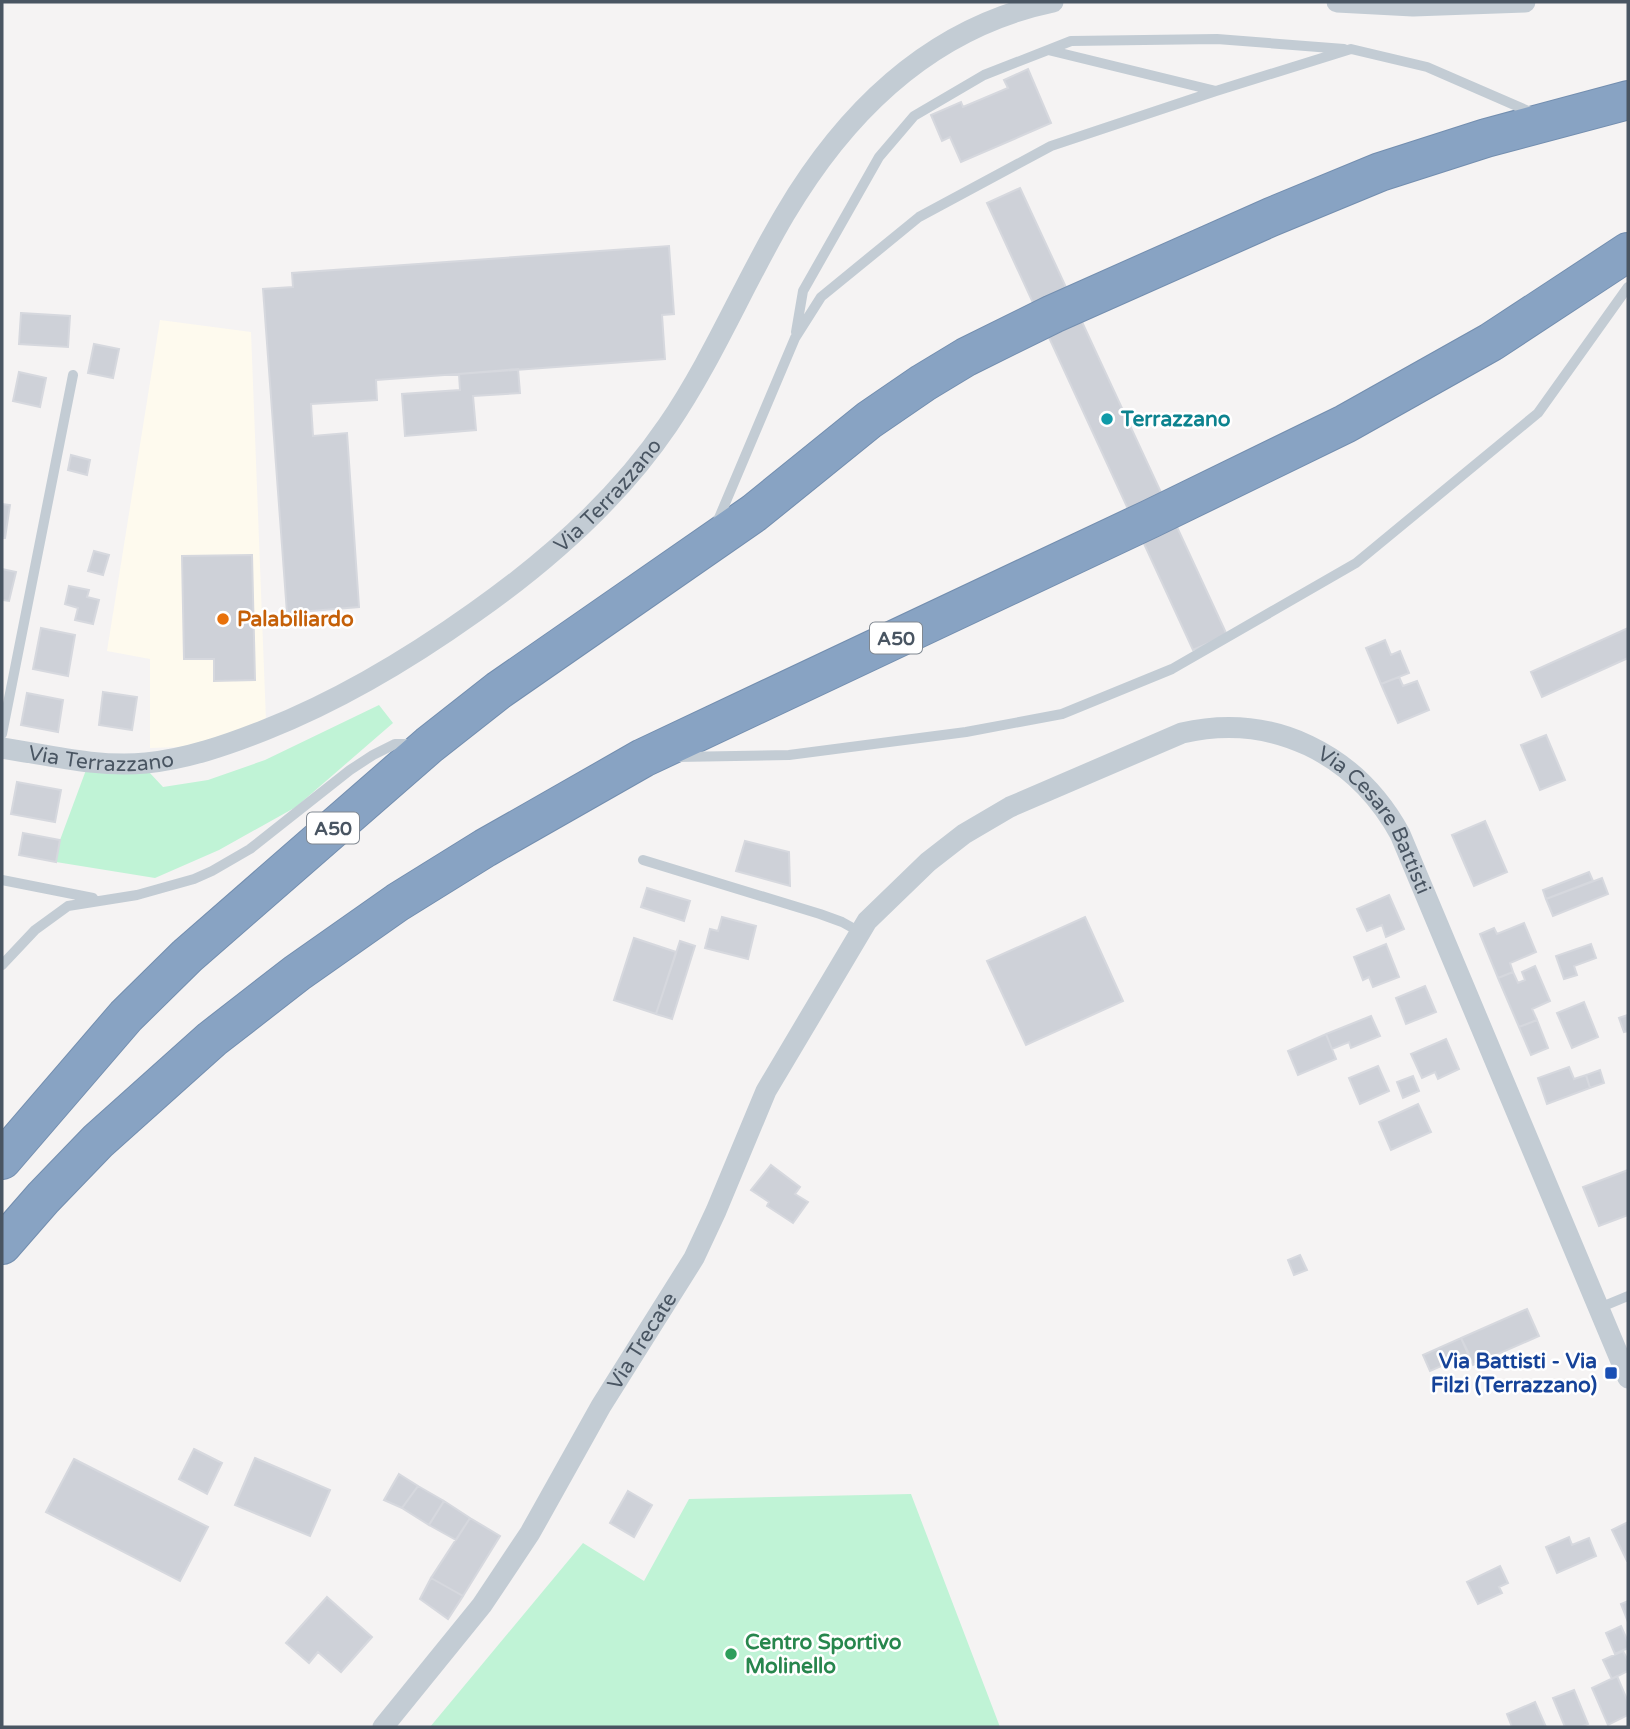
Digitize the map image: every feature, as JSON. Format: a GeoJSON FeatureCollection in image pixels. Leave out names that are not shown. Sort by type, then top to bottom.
{"type":"FeatureCollection","features":[{"type":"Feature","properties":{"kind":"highway"},"geometry":{"type":"LineString","coordinates":[[1549,120],[1628,100]]}},
{"type":"Feature","properties":{"kind":"highway","name":"A50"},"geometry":{"type":"LineString","coordinates":[[2,1160],[126,1016],[187,957],[429,745],[499,690],[754,513],[869,420],[923,383],[966,357],[1053,314],[1271,217],[1380,172],[1549,120]]}},
{"type":"Feature","properties":{"kind":"highway","name":"A50"},"geometry":{"type":"LineString","coordinates":[[2,1245],[98,1142],[212,1039],[297,973],[409,895],[485,848],[643,758],[1345,424],[1479,349],[1628,252]]}},
{"type":"Feature","properties":{"kind":"street","name":"Via Terrazzano"},"geometry":{"type":"LineString","coordinates":[[2,748],[95,761],[142,764],[175,759],[212,748],[296,718],[337,699],[424,648],[516,583],[556,551],[595,514],[646,455],[689,392],[783,217],[808,176],[873,98],[910,66],[944,44],[990,23],[1053,2]]}},
{"type":"Feature","properties":{"kind":"street"},"geometry":{"type":"LineString","coordinates":[[1337,2],[1413,6],[1525,2]]}},
{"type":"Feature","properties":{"kind":"street","name":"Via Cesare Battisti"},"geometry":{"type":"LineString","coordinates":[[860,932],[883,904],[928,862],[964,834],[1010,807],[1149,746],[1195,730],[1227,729],[1259,730],[1308,743],[1353,774],[1368,788],[1401,834],[1628,1378]]}},
{"type":"Feature","properties":{"kind":"street","name":"Via Trecate"},"geometry":{"type":"LineString","coordinates":[[383,1727],[482,1605],[530,1533],[601,1406],[694,1258],[766,1091],[860,932]]}},
{"type":"Feature","properties":{"kind":"lane"},"geometry":{"type":"LineString","coordinates":[[795,338],[803,291],[879,157],[914,116],[984,75],[1071,41],[1217,39],[1351,49],[1427,67],[1549,120]]}},
{"type":"Feature","properties":{"kind":"lane"},"geometry":{"type":"LineString","coordinates":[[708,545],[795,338],[821,297],[919,218],[1051,146],[1351,49]]}},
{"type":"Feature","properties":{"kind":"lane"},"geometry":{"type":"LineString","coordinates":[[1048,50],[1216,91]]}},
{"type":"Feature","properties":{"kind":"lane"},"geometry":{"type":"LineString","coordinates":[[643,758],[789,755],[966,732],[1062,715],[1172,669],[1356,563],[1538,413],[1628,287]]}},
{"type":"Feature","properties":{"kind":"lane"},"geometry":{"type":"LineString","coordinates":[[2,734],[73,375]]}},
{"type":"Feature","properties":{"kind":"lane"},"geometry":{"type":"LineString","coordinates":[[2,965],[36,930],[68,906],[149,892],[212,871],[250,849],[373,755],[396,744],[429,745]]}},
{"type":"Feature","properties":{"kind":"lane"},"geometry":{"type":"LineString","coordinates":[[643,860],[820,914],[860,932]]}},
{"type":"Feature","properties":{"kind":"lane"},"geometry":{"type":"LineString","coordinates":[[2,880],[99,900]]}},
{"type":"Feature","properties":{"kind":"lane"},"geometry":{"type":"LineString","coordinates":[[1599,1308],[1628,1296]]}},
{"type":"Feature","properties":{"kind":"shaded area"},"geometry":{"type":"Polygon","coordinates":[[[160,320],[251,332],[266,721],[227,736],[180,747],[150,748],[150,659],[107,651],[160,320]]]}},
{"type":"Feature","properties":{"kind":"green space"},"geometry":{"type":"Polygon","coordinates":[[[379,705],[393,723],[296,807],[219,850],[155,878],[56,862],[60,840],[86,770],[149,772],[163,787],[208,780],[265,760],[379,705]]]}},
{"type":"Feature","properties":{"kind":"green space","name":"Centro Sportivo Molinello"},"geometry":{"type":"Polygon","coordinates":[[[911,1494],[1000,1727],[430,1727],[583,1543],[644,1581],[689,1499],[911,1494]]]}},
{"type":"Feature","properties":{"kind":"building"},"geometry":{"type":"Polygon","coordinates":[[[1028,69],[1051,123],[961,162],[950,137],[942,141],[931,115],[961,102],[963,107],[1008,88],[1004,80],[1028,69]]]}},
{"type":"Feature","properties":{"kind":"building","name":"Terrazzano"},"geometry":{"type":"Polygon","coordinates":[[[1020,188],[1227,635],[1193,650],[987,203],[1020,188]]]}},
{"type":"Feature","properties":{"kind":"building"},"geometry":{"type":"Polygon","coordinates":[[[669,246],[674,314],[662,315],[665,359],[376,380],[377,400],[311,404],[313,436],[347,433],[359,607],[287,613],[263,289],[293,287],[292,273],[669,246]]]}},
{"type":"Feature","properties":{"kind":"building"},"geometry":{"type":"Polygon","coordinates":[[[21,313],[70,316],[68,347],[19,344],[21,313]]]}},
{"type":"Feature","properties":{"kind":"building"},"geometry":{"type":"Polygon","coordinates":[[[94,344],[119,349],[113,378],[88,373],[94,344]]]}},
{"type":"Feature","properties":{"kind":"building"},"geometry":{"type":"Polygon","coordinates":[[[518,369],[520,393],[473,396],[476,430],[405,436],[402,394],[460,390],[459,374],[518,369]]]}},
{"type":"Feature","properties":{"kind":"building"},"geometry":{"type":"Polygon","coordinates":[[[19,372],[46,378],[40,407],[13,401],[19,372]]]}},
{"type":"Feature","properties":{"kind":"building"},"geometry":{"type":"Polygon","coordinates":[[[71,455],[90,460],[87,475],[68,470],[71,455]]]}},
{"type":"Feature","properties":{"kind":"building"},"geometry":{"type":"Polygon","coordinates":[[[2,504],[10,505],[5,538],[2,538],[2,504]]]}},
{"type":"Feature","properties":{"kind":"building"},"geometry":{"type":"Polygon","coordinates":[[[94,551],[109,555],[103,575],[88,571],[94,551]]]}},
{"type":"Feature","properties":{"kind":"building"},"geometry":{"type":"Polygon","coordinates":[[[252,555],[255,680],[214,681],[214,659],[184,659],[182,556],[252,555]]]}},
{"type":"Feature","properties":{"kind":"building"},"geometry":{"type":"Polygon","coordinates":[[[2,569],[16,572],[9,601],[2,600],[2,569]]]}},
{"type":"Feature","properties":{"kind":"building"},"geometry":{"type":"Polygon","coordinates":[[[69,586],[89,590],[87,597],[99,600],[93,624],[75,620],[78,608],[65,604],[69,586]]]}},
{"type":"Feature","properties":{"kind":"building"},"geometry":{"type":"Polygon","coordinates":[[[41,628],[75,635],[68,676],[33,669],[41,628]]]}},
{"type":"Feature","properties":{"kind":"building"},"geometry":{"type":"Polygon","coordinates":[[[1628,628],[1628,658],[1542,697],[1531,672],[1628,628]]]}},
{"type":"Feature","properties":{"kind":"building"},"geometry":{"type":"Polygon","coordinates":[[[1385,640],[1391,655],[1400,651],[1409,673],[1381,684],[1366,648],[1385,640]]]}},
{"type":"Feature","properties":{"kind":"building"},"geometry":{"type":"Polygon","coordinates":[[[1399,677],[1403,686],[1417,681],[1429,710],[1398,723],[1381,684],[1399,677]]]}},
{"type":"Feature","properties":{"kind":"building"},"geometry":{"type":"Polygon","coordinates":[[[103,692],[137,697],[132,730],[99,725],[103,692]]]}},
{"type":"Feature","properties":{"kind":"building"},"geometry":{"type":"Polygon","coordinates":[[[27,693],[63,700],[58,732],[21,725],[27,693]]]}},
{"type":"Feature","properties":{"kind":"building"},"geometry":{"type":"Polygon","coordinates":[[[1546,735],[1565,780],[1540,790],[1521,745],[1546,735]]]}},
{"type":"Feature","properties":{"kind":"building"},"geometry":{"type":"Polygon","coordinates":[[[17,782],[61,790],[55,822],[11,814],[17,782]]]}},
{"type":"Feature","properties":{"kind":"building"},"geometry":{"type":"Polygon","coordinates":[[[1485,821],[1507,872],[1474,886],[1452,835],[1485,821]]]}},
{"type":"Feature","properties":{"kind":"building"},"geometry":{"type":"Polygon","coordinates":[[[23,833],[60,840],[56,862],[19,855],[23,833]]]}},
{"type":"Feature","properties":{"kind":"building"},"geometry":{"type":"Polygon","coordinates":[[[745,841],[789,852],[790,886],[736,871],[745,841]]]}},
{"type":"Feature","properties":{"kind":"building"},"geometry":{"type":"Polygon","coordinates":[[[1589,872],[1593,881],[1546,899],[1543,890],[1589,872]]]}},
{"type":"Feature","properties":{"kind":"building"},"geometry":{"type":"Polygon","coordinates":[[[1602,878],[1608,894],[1553,916],[1546,899],[1602,878]]]}},
{"type":"Feature","properties":{"kind":"building"},"geometry":{"type":"Polygon","coordinates":[[[647,888],[690,901],[684,921],[641,907],[647,888]]]}},
{"type":"Feature","properties":{"kind":"building"},"geometry":{"type":"Polygon","coordinates":[[[1389,895],[1404,929],[1386,937],[1382,925],[1367,931],[1357,909],[1389,895]]]}},
{"type":"Feature","properties":{"kind":"building"},"geometry":{"type":"Polygon","coordinates":[[[722,917],[756,926],[748,959],[705,948],[710,929],[718,931],[722,917]]]}},
{"type":"Feature","properties":{"kind":"building"},"geometry":{"type":"Polygon","coordinates":[[[1085,917],[1123,1001],[1026,1045],[987,961],[1085,917]]]}},
{"type":"Feature","properties":{"kind":"building"},"geometry":{"type":"Polygon","coordinates":[[[1524,923],[1536,952],[1510,963],[1513,972],[1498,978],[1480,934],[1494,928],[1497,934],[1524,923]]]}},
{"type":"Feature","properties":{"kind":"building"},"geometry":{"type":"Polygon","coordinates":[[[634,938],[676,952],[656,1014],[614,1000],[634,938]]]}},
{"type":"Feature","properties":{"kind":"building"},"geometry":{"type":"Polygon","coordinates":[[[680,941],[695,946],[672,1019],[656,1014],[680,941]]]}},
{"type":"Feature","properties":{"kind":"building"},"geometry":{"type":"Polygon","coordinates":[[[1386,944],[1399,977],[1373,987],[1369,977],[1363,980],[1354,957],[1386,944]]]}},
{"type":"Feature","properties":{"kind":"building"},"geometry":{"type":"Polygon","coordinates":[[[1591,944],[1596,958],[1574,966],[1577,975],[1564,979],[1556,956],[1591,944]]]}},
{"type":"Feature","properties":{"kind":"building"},"geometry":{"type":"Polygon","coordinates":[[[1535,966],[1550,1001],[1532,1009],[1537,1020],[1519,1027],[1498,978],[1513,972],[1518,983],[1525,980],[1522,972],[1535,966]]]}},
{"type":"Feature","properties":{"kind":"building"},"geometry":{"type":"Polygon","coordinates":[[[1425,986],[1436,1012],[1406,1024],[1396,998],[1425,986]]]}},
{"type":"Feature","properties":{"kind":"building"},"geometry":{"type":"Polygon","coordinates":[[[1584,1002],[1598,1037],[1572,1048],[1557,1013],[1584,1002]]]}},
{"type":"Feature","properties":{"kind":"building"},"geometry":{"type":"Polygon","coordinates":[[[1628,1015],[1628,1031],[1624,1032],[1619,1018],[1628,1015]]]}},
{"type":"Feature","properties":{"kind":"building"},"geometry":{"type":"Polygon","coordinates":[[[1371,1016],[1380,1036],[1351,1048],[1349,1042],[1332,1049],[1326,1034],[1371,1016]]]}},
{"type":"Feature","properties":{"kind":"building"},"geometry":{"type":"Polygon","coordinates":[[[1537,1020],[1548,1048],[1531,1055],[1519,1027],[1537,1020]]]}},
{"type":"Feature","properties":{"kind":"building"},"geometry":{"type":"Polygon","coordinates":[[[1326,1034],[1336,1059],[1298,1075],[1288,1051],[1326,1034]]]}},
{"type":"Feature","properties":{"kind":"building"},"geometry":{"type":"Polygon","coordinates":[[[1446,1039],[1459,1069],[1438,1079],[1435,1072],[1422,1078],[1411,1054],[1446,1039]]]}},
{"type":"Feature","properties":{"kind":"building"},"geometry":{"type":"Polygon","coordinates":[[[1378,1066],[1389,1091],[1360,1104],[1349,1078],[1378,1066]]]}},
{"type":"Feature","properties":{"kind":"building"},"geometry":{"type":"Polygon","coordinates":[[[1569,1067],[1574,1079],[1586,1075],[1590,1088],[1547,1104],[1538,1078],[1569,1067]]]}},
{"type":"Feature","properties":{"kind":"building"},"geometry":{"type":"Polygon","coordinates":[[[1600,1070],[1604,1083],[1590,1088],[1586,1075],[1600,1070]]]}},
{"type":"Feature","properties":{"kind":"building"},"geometry":{"type":"Polygon","coordinates":[[[1413,1076],[1419,1091],[1403,1098],[1397,1082],[1413,1076]]]}},
{"type":"Feature","properties":{"kind":"building"},"geometry":{"type":"Polygon","coordinates":[[[1418,1104],[1431,1132],[1391,1150],[1379,1122],[1418,1104]]]}},
{"type":"Feature","properties":{"kind":"building"},"geometry":{"type":"Polygon","coordinates":[[[771,1165],[800,1187],[795,1194],[808,1202],[793,1223],[767,1206],[769,1202],[751,1190],[771,1165]]]}},
{"type":"Feature","properties":{"kind":"building"},"geometry":{"type":"Polygon","coordinates":[[[1628,1170],[1628,1215],[1599,1226],[1583,1187],[1628,1170]]]}},
{"type":"Feature","properties":{"kind":"building"},"geometry":{"type":"Polygon","coordinates":[[[1300,1255],[1307,1270],[1294,1275],[1288,1260],[1300,1255]]]}},
{"type":"Feature","properties":{"kind":"building"},"geometry":{"type":"Polygon","coordinates":[[[1527,1309],[1539,1336],[1473,1365],[1461,1338],[1527,1309]]]}},
{"type":"Feature","properties":{"kind":"building"},"geometry":{"type":"Polygon","coordinates":[[[1461,1338],[1469,1354],[1430,1371],[1423,1355],[1461,1338]]]}},
{"type":"Feature","properties":{"kind":"building"},"geometry":{"type":"Polygon","coordinates":[[[194,1449],[222,1463],[207,1494],[179,1479],[194,1449]]]}},
{"type":"Feature","properties":{"kind":"building"},"geometry":{"type":"Polygon","coordinates":[[[255,1458],[330,1490],[310,1536],[235,1505],[255,1458]]]}},
{"type":"Feature","properties":{"kind":"building"},"geometry":{"type":"Polygon","coordinates":[[[74,1459],[208,1527],[180,1581],[46,1512],[74,1459]]]}},
{"type":"Feature","properties":{"kind":"building"},"geometry":{"type":"Polygon","coordinates":[[[399,1474],[418,1486],[402,1508],[384,1500],[399,1474]]]}},
{"type":"Feature","properties":{"kind":"building"},"geometry":{"type":"Polygon","coordinates":[[[418,1486],[444,1501],[429,1525],[402,1508],[418,1486]]]}},
{"type":"Feature","properties":{"kind":"building"},"geometry":{"type":"Polygon","coordinates":[[[628,1491],[652,1505],[634,1537],[610,1523],[628,1491]]]}},
{"type":"Feature","properties":{"kind":"building"},"geometry":{"type":"Polygon","coordinates":[[[444,1501],[470,1518],[456,1540],[429,1525],[444,1501]]]}},
{"type":"Feature","properties":{"kind":"building"},"geometry":{"type":"Polygon","coordinates":[[[470,1518],[500,1536],[463,1596],[431,1578],[470,1518]]]}},
{"type":"Feature","properties":{"kind":"building"},"geometry":{"type":"Polygon","coordinates":[[[1628,1522],[1628,1561],[1627,1561],[1612,1530],[1628,1522]]]}},
{"type":"Feature","properties":{"kind":"building"},"geometry":{"type":"Polygon","coordinates":[[[1569,1537],[1572,1545],[1589,1538],[1596,1556],[1557,1573],[1546,1547],[1569,1537]]]}},
{"type":"Feature","properties":{"kind":"building"},"geometry":{"type":"Polygon","coordinates":[[[1500,1566],[1508,1583],[1499,1587],[1502,1593],[1478,1604],[1467,1582],[1500,1566]]]}},
{"type":"Feature","properties":{"kind":"building"},"geometry":{"type":"Polygon","coordinates":[[[431,1578],[463,1596],[448,1619],[420,1599],[431,1578]]]}},
{"type":"Feature","properties":{"kind":"building"},"geometry":{"type":"Polygon","coordinates":[[[327,1597],[372,1637],[341,1672],[318,1652],[309,1663],[286,1643],[327,1597]]]}},
{"type":"Feature","properties":{"kind":"building"},"geometry":{"type":"Polygon","coordinates":[[[1628,1601],[1628,1622],[1621,1604],[1628,1601]]]}},
{"type":"Feature","properties":{"kind":"building"},"geometry":{"type":"Polygon","coordinates":[[[1621,1626],[1628,1648],[1615,1654],[1606,1633],[1621,1626]]]}},
{"type":"Feature","properties":{"kind":"building"},"geometry":{"type":"Polygon","coordinates":[[[1623,1651],[1628,1661],[1628,1671],[1612,1679],[1603,1660],[1623,1651]]]}},
{"type":"Feature","properties":{"kind":"building"},"geometry":{"type":"Polygon","coordinates":[[[1617,1676],[1628,1702],[1628,1715],[1608,1725],[1592,1688],[1617,1676]]]}},
{"type":"Feature","properties":{"kind":"building"},"geometry":{"type":"Polygon","coordinates":[[[1574,1690],[1588,1724],[1565,1727],[1553,1698],[1574,1690]]]}},
{"type":"Feature","properties":{"kind":"building"},"geometry":{"type":"Polygon","coordinates":[[[1535,1702],[1546,1727],[1512,1727],[1507,1714],[1535,1702]]]}},
{"type":"Feature","properties":{"kind":"place","name":"Terrazzano"},"geometry":{"type":"Point","coordinates":[1107,419]}},
{"type":"Feature","properties":{"kind":"place","name":"Palabiliardo"},"geometry":{"type":"Point","coordinates":[223,619]}},
{"type":"Feature","properties":{"kind":"place","name":"Via Battisti - Via Filzi (Terrazzano)"},"geometry":{"type":"Point","coordinates":[1611,1373]}},
{"type":"Feature","properties":{"kind":"place","name":"Centro Sportivo Molinello"},"geometry":{"type":"Point","coordinates":[731,1654]}}]}
